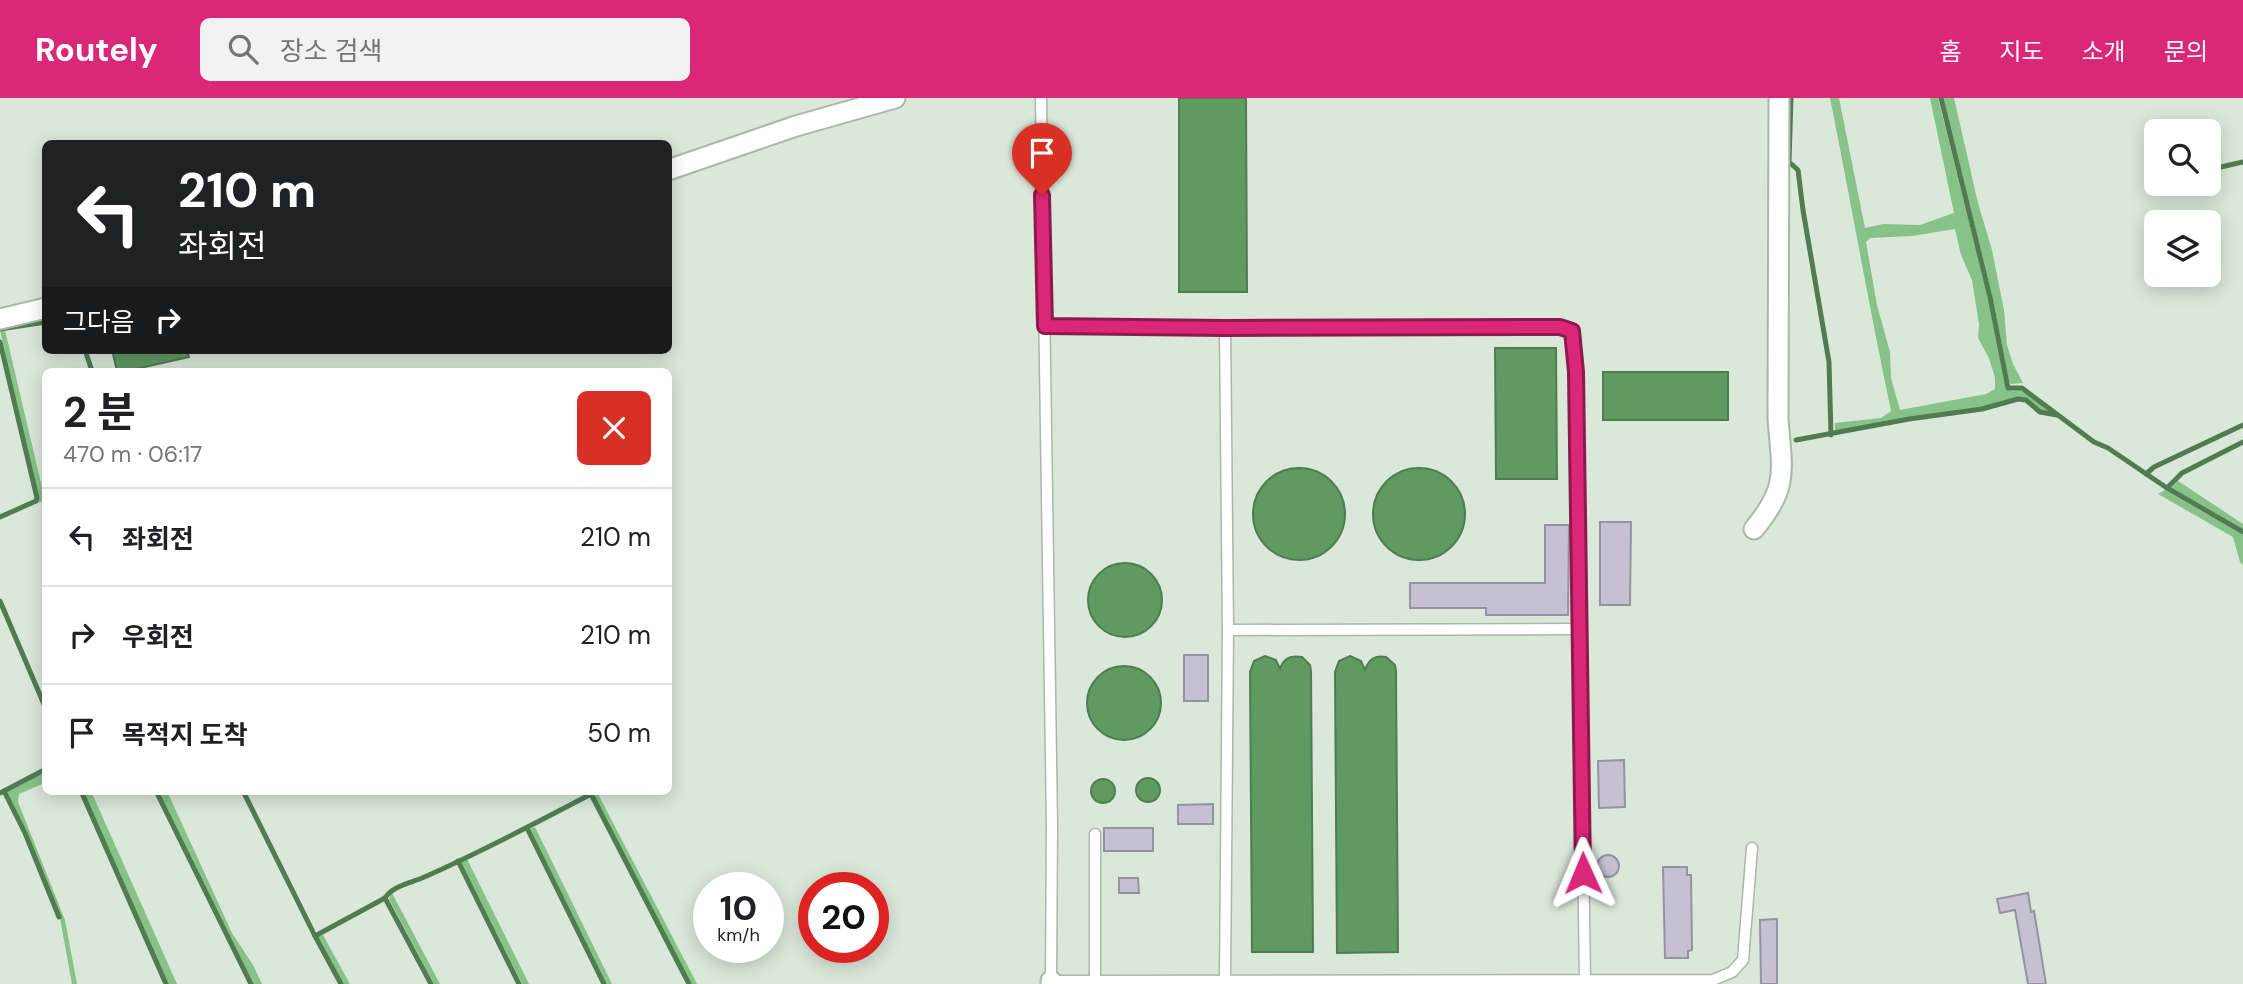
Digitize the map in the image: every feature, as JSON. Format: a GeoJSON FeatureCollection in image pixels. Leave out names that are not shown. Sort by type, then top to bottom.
{"type":"FeatureCollection","features":[{"type":"Feature","properties":{"kind":"street"},"geometry":{"type":"LineString","coordinates":[[672,169],[796,125],[895,98]]}},
{"type":"Feature","properties":{"kind":"street"},"geometry":{"type":"LineString","coordinates":[[1754,529],[1769,512],[1779,494],[1782,469],[1778,419],[1779,98]]}},
{"type":"Feature","properties":{"kind":"street"},"geometry":{"type":"LineString","coordinates":[[0,319],[42,309]]}},
{"type":"Feature","properties":{"kind":"lane"},"geometry":{"type":"LineString","coordinates":[[1041,98],[1052,825],[1051,983],[1713,979],[1732,972],[1744,960],[1752,848]]}},
{"type":"Feature","properties":{"kind":"lane"},"geometry":{"type":"LineString","coordinates":[[1045,326],[1560,327],[1572,331],[1576,372],[1585,981]]}},
{"type":"Feature","properties":{"kind":"lane"},"geometry":{"type":"LineString","coordinates":[[1225,328],[1228,630],[1225,980]]}},
{"type":"Feature","properties":{"kind":"lane"},"geometry":{"type":"LineString","coordinates":[[1228,630],[1578,629]]}},
{"type":"Feature","properties":{"kind":"lane"},"geometry":{"type":"LineString","coordinates":[[1095,834],[1096,982]]}},
{"type":"Feature","properties":{"kind":"shaded area"},"geometry":{"type":"Polygon","coordinates":[[[1179,98],[1246,98],[1247,292],[1179,292],[1179,98]]]}},
{"type":"Feature","properties":{"kind":"shaded area"},"geometry":{"type":"Polygon","coordinates":[[[1830,98],[1839,98],[1865,228],[1883,224],[1920,225],[1954,213],[1930,98],[1938,98],[1988,297],[2005,384],[2011,391],[2021,390],[2054,414],[2045,413],[2028,400],[2019,398],[1983,407],[1835,431],[1835,423],[1881,418],[1891,411],[1830,98]],[[1955,229],[1912,236],[1870,238],[1866,242],[1877,305],[1890,352],[1891,378],[1900,410],[1986,394],[1995,389],[1989,358],[1978,338],[1979,324],[1972,280],[1961,255],[1955,229]]]}},
{"type":"Feature","properties":{"kind":"shaded area"},"geometry":{"type":"Polygon","coordinates":[[[1943,98],[1954,98],[1978,203],[1992,250],[2004,310],[2007,345],[2023,383],[2011,384],[2009,381],[1992,295],[1943,98]]]}},
{"type":"Feature","properties":{"kind":"shaded area"},"geometry":{"type":"Polygon","coordinates":[[[0,330],[5,330],[42,487],[42,501],[38,503],[0,330]]]}},
{"type":"Feature","properties":{"kind":"shaded area"},"geometry":{"type":"Polygon","coordinates":[[[1495,348],[1556,348],[1557,479],[1496,479],[1495,348]]]}},
{"type":"Feature","properties":{"kind":"shaded area"},"geometry":{"type":"Polygon","coordinates":[[[113,354],[188,354],[189,357],[140,368],[116,368],[113,354]]]}},
{"type":"Feature","properties":{"kind":"shaded area"},"geometry":{"type":"Polygon","coordinates":[[[1603,372],[1728,372],[1728,420],[1603,420],[1603,372]]]}},
{"type":"Feature","properties":{"kind":"shaded area"},"geometry":{"type":"Polygon","coordinates":[[[1299,468],[1317,471],[1332,481],[1342,496],[1345,514],[1342,532],[1332,547],[1317,557],[1299,560],[1281,557],[1266,547],[1256,532],[1253,514],[1256,496],[1266,481],[1281,471],[1299,468]]]}},
{"type":"Feature","properties":{"kind":"shaded area"},"geometry":{"type":"Polygon","coordinates":[[[1419,468],[1437,471],[1452,481],[1462,496],[1465,514],[1462,532],[1452,547],[1437,557],[1419,560],[1401,557],[1386,547],[1376,532],[1373,514],[1376,496],[1386,481],[1401,471],[1419,468]]]}},
{"type":"Feature","properties":{"kind":"shaded area"},"geometry":{"type":"Polygon","coordinates":[[[2178,481],[2243,524],[2243,530],[2171,488],[2178,481]]]}},
{"type":"Feature","properties":{"kind":"shaded area"},"geometry":{"type":"Polygon","coordinates":[[[2165,490],[2243,535],[2243,565],[2233,537],[2158,494],[2165,490]]]}},
{"type":"Feature","properties":{"kind":"shaded area"},"geometry":{"type":"Polygon","coordinates":[[[1125,563],[1139,566],[1151,574],[1159,586],[1162,600],[1159,614],[1151,626],[1139,634],[1125,637],[1111,634],[1099,626],[1091,614],[1088,600],[1091,586],[1099,574],[1111,566],[1125,563]]]}},
{"type":"Feature","properties":{"kind":"shaded area"},"geometry":{"type":"Polygon","coordinates":[[[1265,656],[1276,660],[1280,669],[1288,659],[1302,657],[1310,665],[1311,671],[1313,952],[1252,952],[1250,672],[1254,661],[1265,656]]]}},
{"type":"Feature","properties":{"kind":"shaded area"},"geometry":{"type":"Polygon","coordinates":[[[1350,656],[1361,661],[1365,670],[1373,659],[1386,657],[1395,665],[1396,671],[1398,952],[1337,953],[1335,672],[1339,661],[1350,656]]]}},
{"type":"Feature","properties":{"kind":"shaded area"},"geometry":{"type":"Polygon","coordinates":[[[1124,666],[1138,669],[1150,677],[1158,689],[1161,703],[1158,717],[1150,729],[1138,737],[1124,740],[1110,737],[1098,729],[1090,717],[1087,703],[1090,689],[1098,677],[1110,669],[1124,666]]]}},
{"type":"Feature","properties":{"kind":"shaded area"},"geometry":{"type":"Polygon","coordinates":[[[42,772],[42,784],[19,794],[18,802],[65,920],[77,984],[72,984],[60,918],[26,832],[5,791],[42,772]]]}},
{"type":"Feature","properties":{"kind":"shaded area"},"geometry":{"type":"Polygon","coordinates":[[[1148,778],[1156,782],[1160,790],[1156,798],[1148,802],[1140,798],[1136,790],[1140,782],[1148,778]]]}},
{"type":"Feature","properties":{"kind":"shaded area"},"geometry":{"type":"Polygon","coordinates":[[[1103,779],[1111,783],[1115,791],[1111,799],[1103,803],[1095,799],[1091,791],[1095,783],[1103,779]]]}},
{"type":"Feature","properties":{"kind":"shaded area"},"geometry":{"type":"Polygon","coordinates":[[[85,795],[93,795],[177,984],[167,984],[85,795]]]}},
{"type":"Feature","properties":{"kind":"shaded area"},"geometry":{"type":"Polygon","coordinates":[[[160,795],[169,795],[232,933],[262,984],[252,984],[160,795]]]}},
{"type":"Feature","properties":{"kind":"shaded area"},"geometry":{"type":"Polygon","coordinates":[[[599,795],[697,984],[691,984],[594,796],[599,795]]]}},
{"type":"Feature","properties":{"kind":"shaded area"},"geometry":{"type":"Polygon","coordinates":[[[535,827],[612,984],[606,984],[530,829],[535,827]]]}},
{"type":"Feature","properties":{"kind":"shaded area"},"geometry":{"type":"Polygon","coordinates":[[[467,859],[529,984],[522,984],[461,862],[467,859]]]}},
{"type":"Feature","properties":{"kind":"shaded area"},"geometry":{"type":"Polygon","coordinates":[[[392,893],[440,984],[434,984],[389,899],[392,893]]]}},
{"type":"Feature","properties":{"kind":"shaded area"},"geometry":{"type":"Polygon","coordinates":[[[323,935],[350,984],[343,984],[318,937],[323,935]]]}},
{"type":"Feature","properties":{"kind":"building"},"geometry":{"type":"Polygon","coordinates":[[[1600,522],[1631,522],[1630,605],[1600,605],[1600,522]]]}},
{"type":"Feature","properties":{"kind":"building"},"geometry":{"type":"Polygon","coordinates":[[[1545,525],[1569,525],[1568,615],[1486,615],[1486,608],[1410,608],[1410,583],[1545,583],[1545,525]]]}},
{"type":"Feature","properties":{"kind":"building"},"geometry":{"type":"Polygon","coordinates":[[[1184,655],[1208,655],[1208,701],[1184,701],[1184,655]]]}},
{"type":"Feature","properties":{"kind":"building"},"geometry":{"type":"Polygon","coordinates":[[[1624,760],[1625,807],[1599,808],[1598,761],[1624,760]]]}},
{"type":"Feature","properties":{"kind":"building"},"geometry":{"type":"Polygon","coordinates":[[[1213,804],[1213,824],[1178,824],[1178,805],[1213,804]]]}},
{"type":"Feature","properties":{"kind":"building"},"geometry":{"type":"Polygon","coordinates":[[[1104,828],[1153,828],[1153,851],[1104,851],[1104,828]]]}},
{"type":"Feature","properties":{"kind":"building"},"geometry":{"type":"Polygon","coordinates":[[[1608,855],[1616,858],[1619,866],[1616,874],[1608,877],[1600,874],[1597,866],[1600,858],[1608,855]]]}},
{"type":"Feature","properties":{"kind":"building"},"geometry":{"type":"Polygon","coordinates":[[[1663,867],[1687,867],[1687,875],[1691,875],[1692,950],[1688,951],[1688,958],[1665,958],[1663,867]]]}},
{"type":"Feature","properties":{"kind":"building"},"geometry":{"type":"Polygon","coordinates":[[[1119,878],[1138,878],[1139,893],[1119,893],[1119,878]]]}},
{"type":"Feature","properties":{"kind":"building"},"geometry":{"type":"Polygon","coordinates":[[[2028,893],[2031,912],[2034,911],[2046,984],[2028,984],[2015,910],[2000,913],[1997,899],[2028,893]]]}},
{"type":"Feature","properties":{"kind":"building"},"geometry":{"type":"Polygon","coordinates":[[[1777,919],[1777,984],[1761,984],[1760,920],[1777,919]]]}},
{"type":"Feature","properties":{"kind":"waterway"},"geometry":{"type":"LineString","coordinates":[[1791,98],[1789,162],[1798,170],[1829,362],[1831,435]]}},
{"type":"Feature","properties":{"kind":"waterway"},"geometry":{"type":"LineString","coordinates":[[1941,98],[1990,297],[2008,388],[2022,388],[2094,442],[2108,448],[2167,488],[2243,532]]}},
{"type":"Feature","properties":{"kind":"waterway"},"geometry":{"type":"LineString","coordinates":[[2221,167],[2243,162]]}},
{"type":"Feature","properties":{"kind":"waterway"},"geometry":{"type":"LineString","coordinates":[[0,329],[42,323]]}},
{"type":"Feature","properties":{"kind":"waterway"},"geometry":{"type":"LineString","coordinates":[[0,342],[37,498],[36,501],[0,517]]}},
{"type":"Feature","properties":{"kind":"waterway"},"geometry":{"type":"LineString","coordinates":[[86,354],[91,368]]}},
{"type":"Feature","properties":{"kind":"waterway"},"geometry":{"type":"LineString","coordinates":[[1796,440],[1909,419],[1982,409],[2018,399],[2026,400],[2040,412],[2057,415]]}},
{"type":"Feature","properties":{"kind":"waterway"},"geometry":{"type":"LineString","coordinates":[[2146,474],[2154,467],[2243,425]]}},
{"type":"Feature","properties":{"kind":"waterway"},"geometry":{"type":"LineString","coordinates":[[2167,488],[2182,473],[2243,442]]}},
{"type":"Feature","properties":{"kind":"waterway"},"geometry":{"type":"LineString","coordinates":[[0,601],[42,700]]}},
{"type":"Feature","properties":{"kind":"waterway"},"geometry":{"type":"LineString","coordinates":[[0,793],[42,771]]}},
{"type":"Feature","properties":{"kind":"waterway"},"geometry":{"type":"LineString","coordinates":[[4,791],[25,833],[59,917]]}},
{"type":"Feature","properties":{"kind":"waterway"},"geometry":{"type":"LineString","coordinates":[[83,795],[166,984]]}},
{"type":"Feature","properties":{"kind":"waterway"},"geometry":{"type":"LineString","coordinates":[[158,795],[251,984]]}},
{"type":"Feature","properties":{"kind":"waterway"},"geometry":{"type":"LineString","coordinates":[[245,795],[315,936],[385,898],[397,888],[467,858],[589,795]]}},
{"type":"Feature","properties":{"kind":"waterway"},"geometry":{"type":"LineString","coordinates":[[592,795],[689,984]]}},
{"type":"Feature","properties":{"kind":"waterway"},"geometry":{"type":"LineString","coordinates":[[527,828],[604,984]]}},
{"type":"Feature","properties":{"kind":"waterway"},"geometry":{"type":"LineString","coordinates":[[458,861],[519,984]]}},
{"type":"Feature","properties":{"kind":"waterway"},"geometry":{"type":"LineString","coordinates":[[385,898],[431,984]]}},
{"type":"Feature","properties":{"kind":"waterway"},"geometry":{"type":"LineString","coordinates":[[315,936],[341,984]]}},
{"type":"Feature","properties":{"kind":"route"},"geometry":{"type":"LineString","coordinates":[[1042,195],[1045,326],[1560,327],[1572,331],[1576,372],[1583,873]]}}]}
